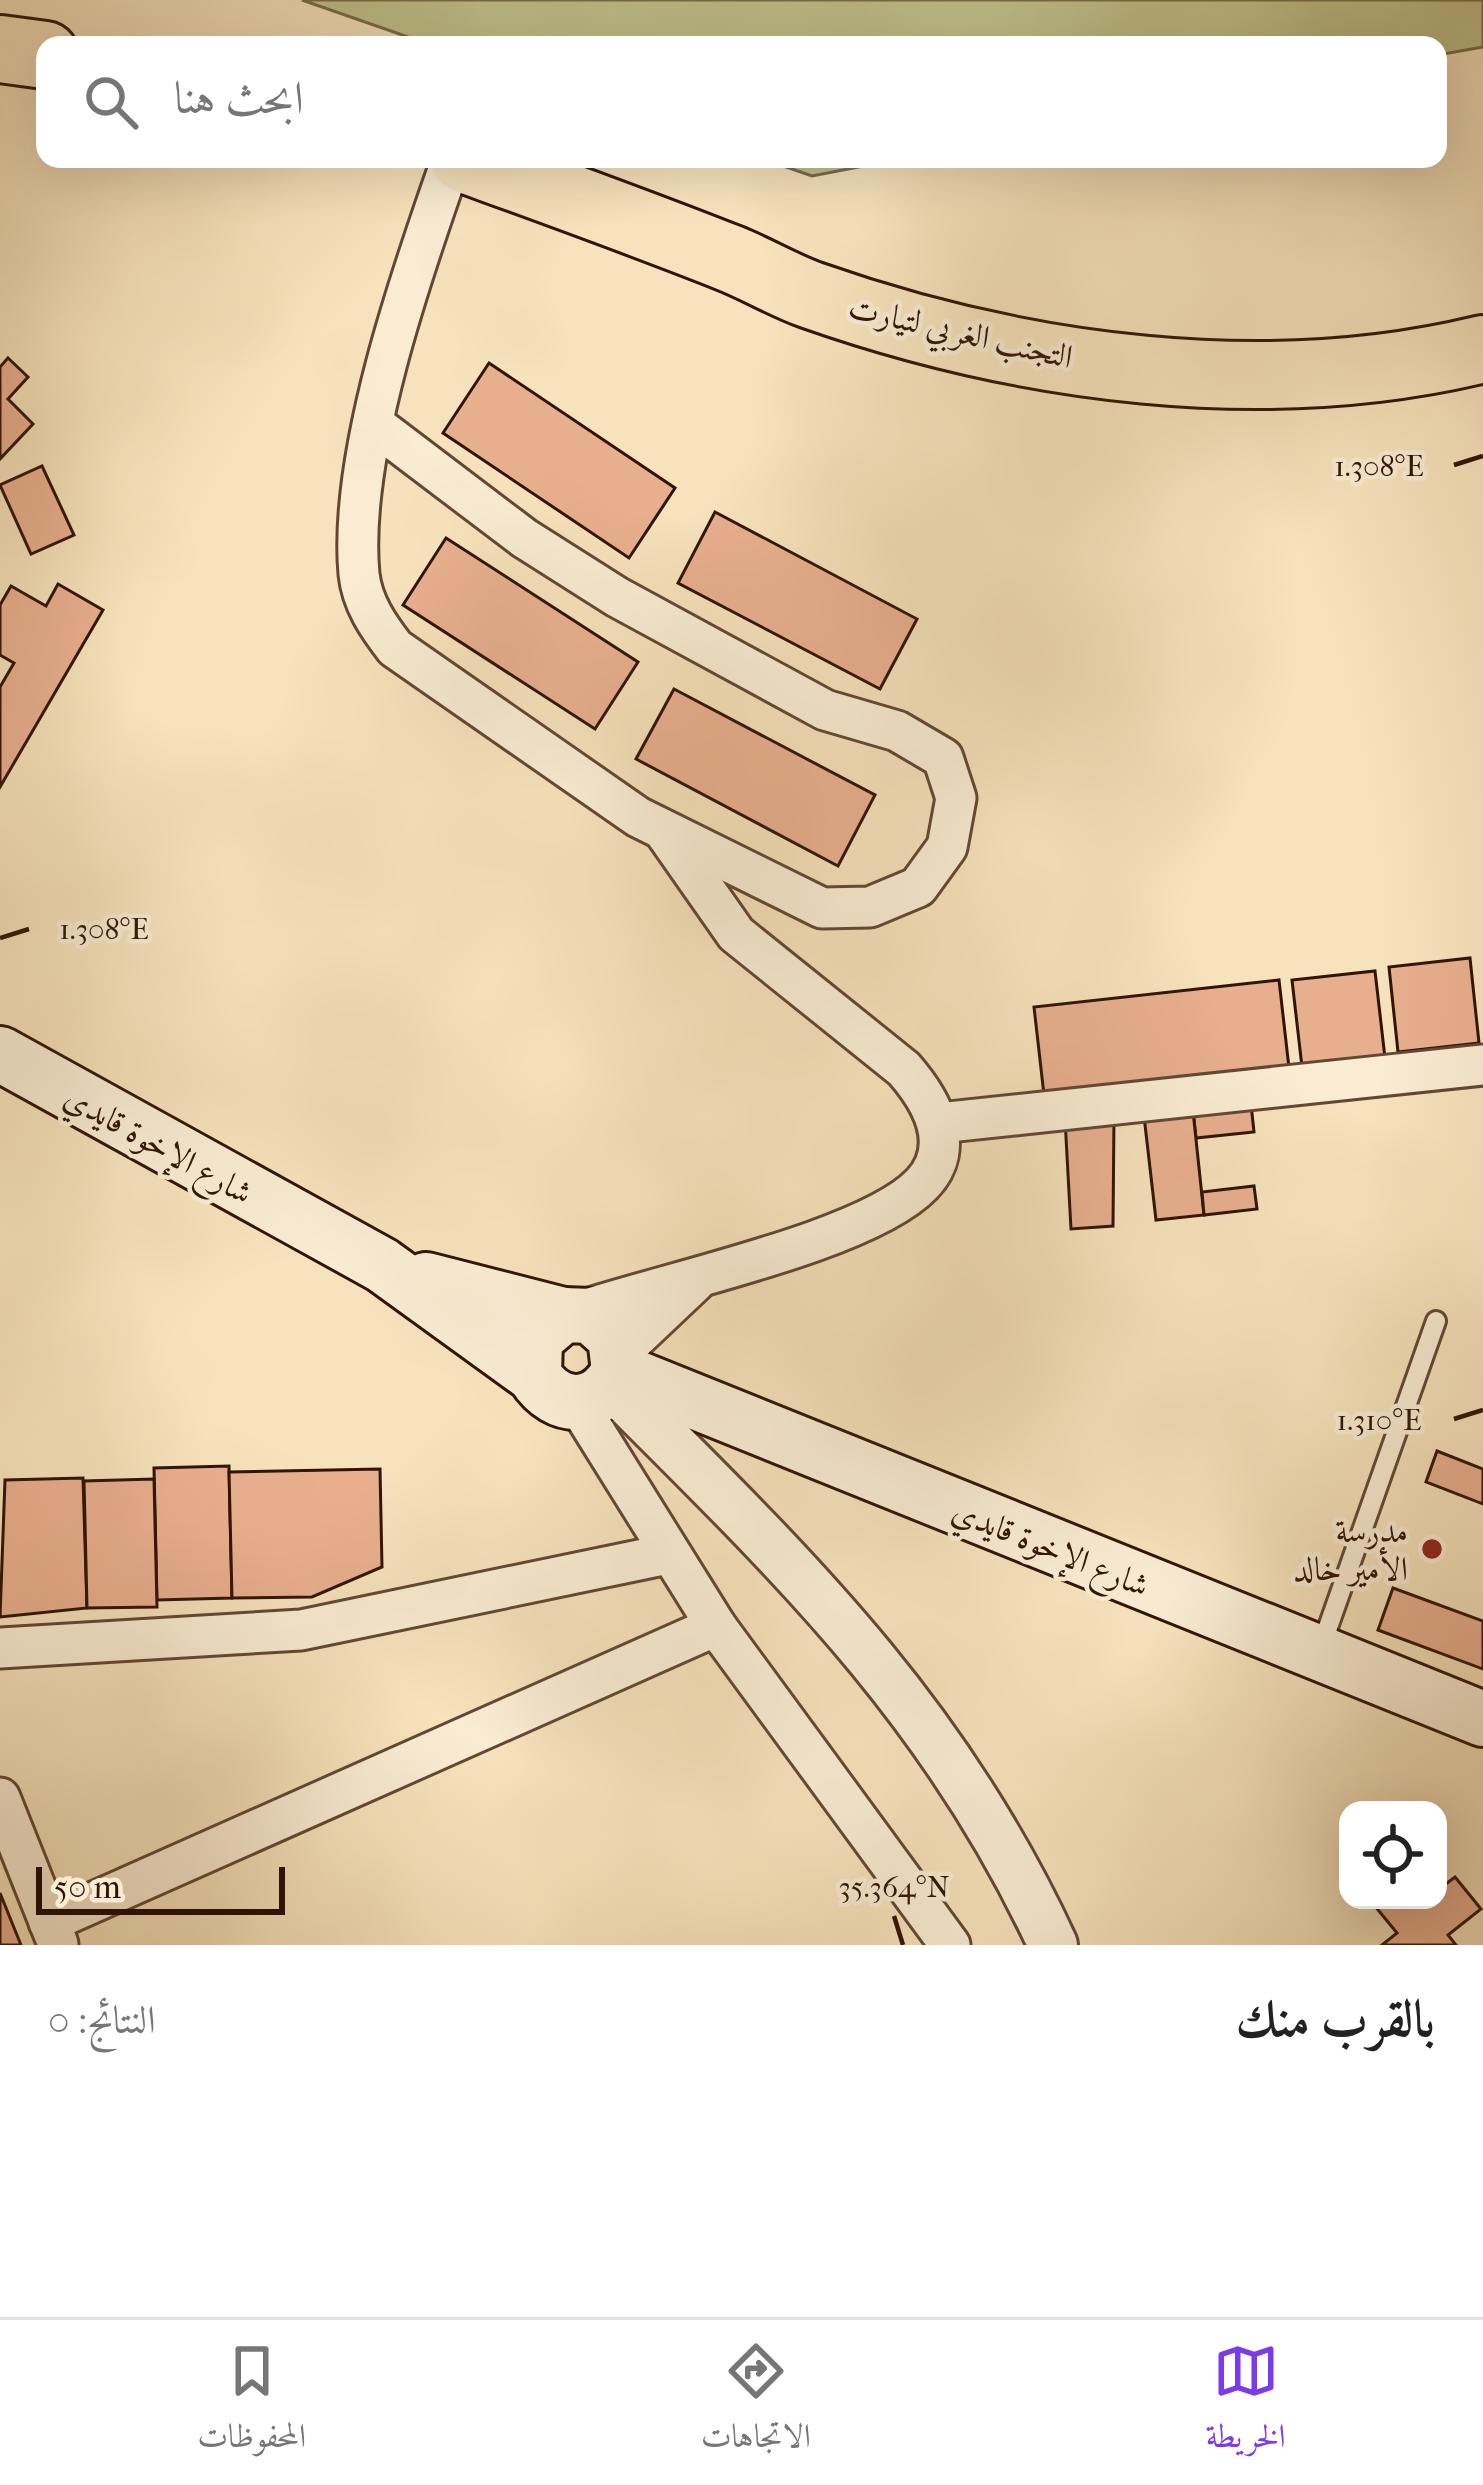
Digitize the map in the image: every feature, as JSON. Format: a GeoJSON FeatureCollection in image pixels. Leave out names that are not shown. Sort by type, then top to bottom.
{"type":"FeatureCollection","features":[{"type":"Feature","properties":{"kind":"highway"},"geometry":{"type":"LineString","coordinates":[[0,50],[36,54]]}},
{"type":"Feature","properties":{"kind":"highway","name":"التجنب الغربي لتيارت"},"geometry":{"type":"LineString","coordinates":[[488,168],[734,260],[807,294],[887,320],[1025,350],[1220,375],[1322,372],[1438,360],[1483,349]]}},
{"type":"Feature","properties":{"kind":"main road","name":"شارع الإخوة قايدي"},"geometry":{"type":"LineString","coordinates":[[0,1054],[592,1377],[1483,1719]]}},
{"type":"Feature","properties":{"kind":"main road","name":"شارع الإخوة قايدي"},"geometry":{"type":"LineString","coordinates":[[382,1265],[569,1314]]}},
{"type":"Feature","properties":{"kind":"main road"},"geometry":{"type":"LineString","coordinates":[[569,1314],[605,1324],[592,1377],[536,1339],[569,1314]]}},
{"type":"Feature","properties":{"kind":"street"},"geometry":{"type":"LineString","coordinates":[[376,425],[524,538],[617,597],[825,710],[897,731],[943,758],[956,798],[947,847],[918,886],[870,907],[822,908],[663,830],[395,648],[372,618],[359,578],[360,506],[376,425],[409,281],[449,168]]}},
{"type":"Feature","properties":{"kind":"street"},"geometry":{"type":"LineString","coordinates":[[569,1314],[799,1244],[904,1198],[926,1181],[938,1151],[939,1123],[926,1094],[904,1069],[736,934],[663,830]]}},
{"type":"Feature","properties":{"kind":"street"},"geometry":{"type":"LineString","coordinates":[[939,1123],[1483,1065]]}},
{"type":"Feature","properties":{"kind":"street"},"geometry":{"type":"LineString","coordinates":[[592,1377],[709,1272]]}},
{"type":"Feature","properties":{"kind":"street"},"geometry":{"type":"LineString","coordinates":[[592,1377],[668,1554],[950,1945]]}},
{"type":"Feature","properties":{"kind":"street"},"geometry":{"type":"LineString","coordinates":[[592,1377],[797,1570],[898,1684],[1015,1861],[1053,1945]]}},
{"type":"Feature","properties":{"kind":"street"},"geometry":{"type":"LineString","coordinates":[[0,1648],[301,1630],[668,1554]]}},
{"type":"Feature","properties":{"kind":"street"},"geometry":{"type":"LineString","coordinates":[[0,1798],[53,1934],[716,1626]]}},
{"type":"Feature","properties":{"kind":"lane"},"geometry":{"type":"LineString","coordinates":[[1318,1656],[1436,1321]]}},
{"type":"Feature","properties":{"kind":"green space"},"geometry":{"type":"Polygon","coordinates":[[[302,0],[1483,0],[1483,47],[1447,53],[1447,36],[405,36],[302,0]]]}},
{"type":"Feature","properties":{"kind":"green space"},"geometry":{"type":"Polygon","coordinates":[[[789,168],[853,168],[812,176],[789,168]]]}},
{"type":"Feature","properties":{"kind":"building"},"geometry":{"type":"Polygon","coordinates":[[[8,358],[28,377],[8,399],[33,424],[0,459],[0,367],[8,358]]]}},
{"type":"Feature","properties":{"kind":"building"},"geometry":{"type":"Polygon","coordinates":[[[489,363],[675,488],[629,558],[443,433],[489,363]]]}},
{"type":"Feature","properties":{"kind":"building"},"geometry":{"type":"Polygon","coordinates":[[[42,466],[74,535],[31,554],[0,485],[42,466]]]}},
{"type":"Feature","properties":{"kind":"building"},"geometry":{"type":"Polygon","coordinates":[[[715,512],[917,619],[880,689],[678,583],[715,512]]]}},
{"type":"Feature","properties":{"kind":"building"},"geometry":{"type":"Polygon","coordinates":[[[446,538],[638,662],[595,729],[403,605],[446,538]]]}},
{"type":"Feature","properties":{"kind":"building"},"geometry":{"type":"Polygon","coordinates":[[[58,584],[103,610],[0,787],[0,687],[14,663],[0,655],[0,605],[11,586],[46,606],[58,584]]]}},
{"type":"Feature","properties":{"kind":"building"},"geometry":{"type":"Polygon","coordinates":[[[674,689],[875,795],[838,866],[636,759],[674,689]]]}},
{"type":"Feature","properties":{"kind":"building"},"geometry":{"type":"Polygon","coordinates":[[[1470,958],[1479,1043],[1398,1052],[1389,967],[1470,958]]]}},
{"type":"Feature","properties":{"kind":"building"},"geometry":{"type":"Polygon","coordinates":[[[1375,971],[1385,1058],[1302,1067],[1292,980],[1375,971]]]}},
{"type":"Feature","properties":{"kind":"building"},"geometry":{"type":"Polygon","coordinates":[[[1279,980],[1289,1068],[1044,1095],[1034,1007],[1279,980]]]}},
{"type":"Feature","properties":{"kind":"building"},"geometry":{"type":"Polygon","coordinates":[[[1251,1104],[1254,1132],[1196,1138],[1193,1111],[1251,1104]]]}},
{"type":"Feature","properties":{"kind":"building"},"geometry":{"type":"Polygon","coordinates":[[[1193,1111],[1204,1215],[1156,1220],[1144,1116],[1193,1111]]]}},
{"type":"Feature","properties":{"kind":"building"},"geometry":{"type":"Polygon","coordinates":[[[1114,1116],[1113,1226],[1071,1229],[1065,1119],[1114,1116]]]}},
{"type":"Feature","properties":{"kind":"building"},"geometry":{"type":"Polygon","coordinates":[[[1254,1186],[1257,1209],[1204,1215],[1202,1192],[1254,1186]]]}},
{"type":"Feature","properties":{"kind":"building"},"geometry":{"type":"Polygon","coordinates":[[[1437,1451],[1483,1469],[1483,1504],[1426,1482],[1437,1451]]]}},
{"type":"Feature","properties":{"kind":"building"},"geometry":{"type":"Polygon","coordinates":[[[229,1466],[232,1598],[157,1600],[154,1468],[229,1466]]]}},
{"type":"Feature","properties":{"kind":"building"},"geometry":{"type":"Polygon","coordinates":[[[380,1469],[382,1567],[312,1597],[232,1598],[229,1472],[380,1469]]]}},
{"type":"Feature","properties":{"kind":"building"},"geometry":{"type":"Polygon","coordinates":[[[83,1478],[87,1608],[0,1617],[5,1480],[83,1478]]]}},
{"type":"Feature","properties":{"kind":"building"},"geometry":{"type":"Polygon","coordinates":[[[154,1479],[157,1607],[87,1608],[84,1481],[154,1479]]]}},
{"type":"Feature","properties":{"kind":"building"},"geometry":{"type":"Polygon","coordinates":[[[1393,1588],[1483,1621],[1483,1669],[1378,1630],[1393,1588]]]}},
{"type":"Feature","properties":{"kind":"building"},"geometry":{"type":"Polygon","coordinates":[[[1455,1877],[1481,1909],[1448,1935],[1456,1945],[1382,1945],[1397,1933],[1377,1909],[1447,1909],[1447,1883],[1455,1877]]]}},
{"type":"Feature","properties":{"kind":"building"},"geometry":{"type":"Polygon","coordinates":[[[0,1893],[21,1945],[0,1945],[0,1893]]]}},
{"type":"Feature","properties":{"kind":"place","name":"مدرسة الأمير خالد"},"geometry":{"type":"Point","coordinates":[1432,1549]}}]}
